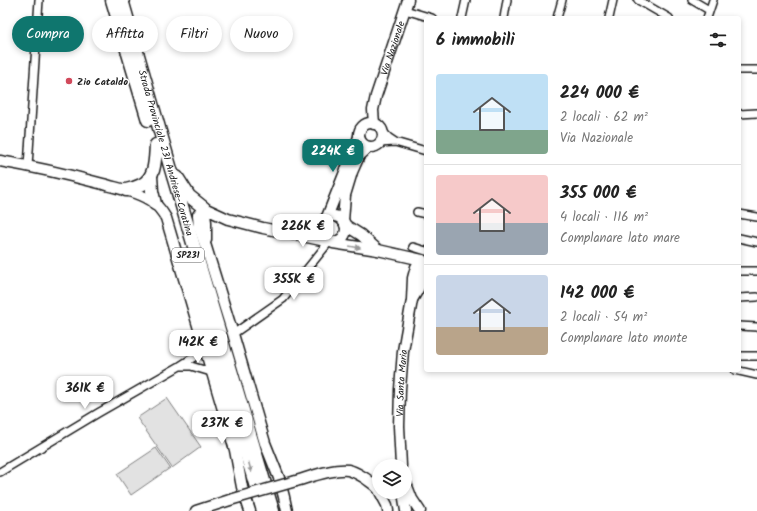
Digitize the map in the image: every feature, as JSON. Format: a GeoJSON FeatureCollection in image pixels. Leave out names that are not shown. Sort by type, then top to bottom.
{"type":"FeatureCollection","features":[{"type":"Feature","properties":{"kind":"highway","name":"Strada Provinciale 231 Andriese-Coratina"},"geometry":{"type":"LineString","coordinates":[[112,0],[263,511]]}},
{"type":"Feature","properties":{"kind":"highway","name":"Strada Provinciale 231 Andriese-Coratina"},"geometry":{"type":"LineString","coordinates":[[122,0],[273,511]]}},
{"type":"Feature","properties":{"kind":"highway"},"geometry":{"type":"LineString","coordinates":[[155,204],[151,176],[155,165],[156,145]]}},
{"type":"Feature","properties":{"kind":"highway"},"geometry":{"type":"LineString","coordinates":[[170,166],[189,196],[204,208]]}},
{"type":"Feature","properties":{"kind":"highway"},"geometry":{"type":"LineString","coordinates":[[126,190],[142,185],[151,176]]}},
{"type":"Feature","properties":{"kind":"street"},"geometry":{"type":"LineString","coordinates":[[28,166],[39,0]]}},
{"type":"Feature","properties":{"kind":"street","name":"Via Nazionale"},"geometry":{"type":"LineString","coordinates":[[324,220],[376,96],[408,0]]}},
{"type":"Feature","properties":{"kind":"street"},"geometry":{"type":"LineString","coordinates":[[462,16],[466,0]]}},
{"type":"Feature","properties":{"kind":"street"},"geometry":{"type":"LineString","coordinates":[[504,16],[507,0]]}},
{"type":"Feature","properties":{"kind":"street"},"geometry":{"type":"LineString","coordinates":[[558,16],[562,0]]}},
{"type":"Feature","properties":{"kind":"street"},"geometry":{"type":"LineString","coordinates":[[609,16],[613,0]]}},
{"type":"Feature","properties":{"kind":"street"},"geometry":{"type":"LineString","coordinates":[[638,0],[666,16]]}},
{"type":"Feature","properties":{"kind":"street"},"geometry":{"type":"LineString","coordinates":[[692,0],[710,10]]}},
{"type":"Feature","properties":{"kind":"street"},"geometry":{"type":"LineString","coordinates":[[708,16],[713,0]]}},
{"type":"Feature","properties":{"kind":"street"},"geometry":{"type":"LineString","coordinates":[[405,10],[425,16]]}},
{"type":"Feature","properties":{"kind":"street"},"geometry":{"type":"LineString","coordinates":[[741,70],[757,70]]}},
{"type":"Feature","properties":{"kind":"street","name":"Via Nazionale"},"geometry":{"type":"LineString","coordinates":[[374,124],[373,110],[376,96]]}},
{"type":"Feature","properties":{"kind":"street"},"geometry":{"type":"LineString","coordinates":[[741,114],[757,114]]}},
{"type":"Feature","properties":{"kind":"street"},"geometry":{"type":"LineString","coordinates":[[369,147],[363,143],[360,133],[367,124],[374,124],[395,142],[424,150]]}},
{"type":"Feature","properties":{"kind":"street"},"geometry":{"type":"LineString","coordinates":[[380,143],[382,131]]}},
{"type":"Feature","properties":{"kind":"street"},"geometry":{"type":"LineString","coordinates":[[324,220],[320,226],[320,235],[323,239],[329,242],[337,242],[344,237],[346,233],[344,223],[346,189],[359,156],[369,147],[376,146],[380,143],[395,142]]}},
{"type":"Feature","properties":{"kind":"street"},"geometry":{"type":"LineString","coordinates":[[0,161],[28,166],[126,190],[142,196],[155,204],[166,218],[235,450],[242,487],[250,511]]}},
{"type":"Feature","properties":{"kind":"street"},"geometry":{"type":"LineString","coordinates":[[204,208],[228,219],[284,232],[329,242],[402,255],[424,257]]}},
{"type":"Feature","properties":{"kind":"street"},"geometry":{"type":"LineString","coordinates":[[204,208],[206,216],[206,247]]}},
{"type":"Feature","properties":{"kind":"street"},"geometry":{"type":"LineString","coordinates":[[204,208],[198,215],[198,222],[234,334],[265,443],[280,484],[287,511]]}},
{"type":"Feature","properties":{"kind":"street"},"geometry":{"type":"LineString","coordinates":[[417,212],[424,214]]}},
{"type":"Feature","properties":{"kind":"street"},"geometry":{"type":"LineString","coordinates":[[741,214],[757,217]]}},
{"type":"Feature","properties":{"kind":"street"},"geometry":{"type":"LineString","coordinates":[[284,232],[303,229],[331,216],[336,216],[378,250]]}},
{"type":"Feature","properties":{"kind":"street"},"geometry":{"type":"LineString","coordinates":[[206,227],[216,221],[228,219]]}},
{"type":"Feature","properties":{"kind":"street"},"geometry":{"type":"LineString","coordinates":[[741,238],[757,242]]}},
{"type":"Feature","properties":{"kind":"street"},"geometry":{"type":"LineString","coordinates":[[234,334],[284,299],[329,242]]}},
{"type":"Feature","properties":{"kind":"street"},"geometry":{"type":"LineString","coordinates":[[413,247],[424,256]]}},
{"type":"Feature","properties":{"kind":"street"},"geometry":{"type":"LineString","coordinates":[[402,255],[420,278]]}},
{"type":"Feature","properties":{"kind":"street","name":"Via Santa Maria"},"geometry":{"type":"LineString","coordinates":[[401,459],[399,426],[403,351],[412,300],[420,278],[423,277],[424,268]]}},
{"type":"Feature","properties":{"kind":"street"},"geometry":{"type":"LineString","coordinates":[[741,272],[757,271]]}},
{"type":"Feature","properties":{"kind":"street"},"geometry":{"type":"LineString","coordinates":[[741,298],[757,297]]}},
{"type":"Feature","properties":{"kind":"street"},"geometry":{"type":"LineString","coordinates":[[741,326],[757,326]]}},
{"type":"Feature","properties":{"kind":"street"},"geometry":{"type":"LineString","coordinates":[[0,472],[206,350]]}},
{"type":"Feature","properties":{"kind":"street"},"geometry":{"type":"LineString","coordinates":[[741,356],[757,356]]}},
{"type":"Feature","properties":{"kind":"street"},"geometry":{"type":"LineString","coordinates":[[180,366],[191,366],[212,372]]}},
{"type":"Feature","properties":{"kind":"street"},"geometry":{"type":"LineString","coordinates":[[741,371],[757,375]]}},
{"type":"Feature","properties":{"kind":"street"},"geometry":{"type":"LineString","coordinates":[[196,511],[296,480],[336,470],[349,470],[359,474],[372,483]]}},
{"type":"Feature","properties":{"kind":"street"},"geometry":{"type":"LineString","coordinates":[[384,499],[388,511]]}},
{"type":"Feature","properties":{"kind":"street"},"geometry":{"type":"LineString","coordinates":[[405,499],[406,511]]}},
{"type":"Feature","properties":{"kind":"street"},"geometry":{"type":"LineString","coordinates":[[412,499],[420,511]]}},
{"type":"Feature","properties":{"kind":"shaded area"},"geometry":{"type":"Polygon","coordinates":[[[167,398],[201,447],[172,468],[137,418],[167,398]]]}},
{"type":"Feature","properties":{"kind":"shaded area"},"geometry":{"type":"Polygon","coordinates":[[[156,448],[170,468],[131,495],[117,474],[156,448]]]}},
{"type":"Feature","properties":{"kind":"place","name":"Zio Cataldo"},"geometry":{"type":"Point","coordinates":[69,81]}}]}
